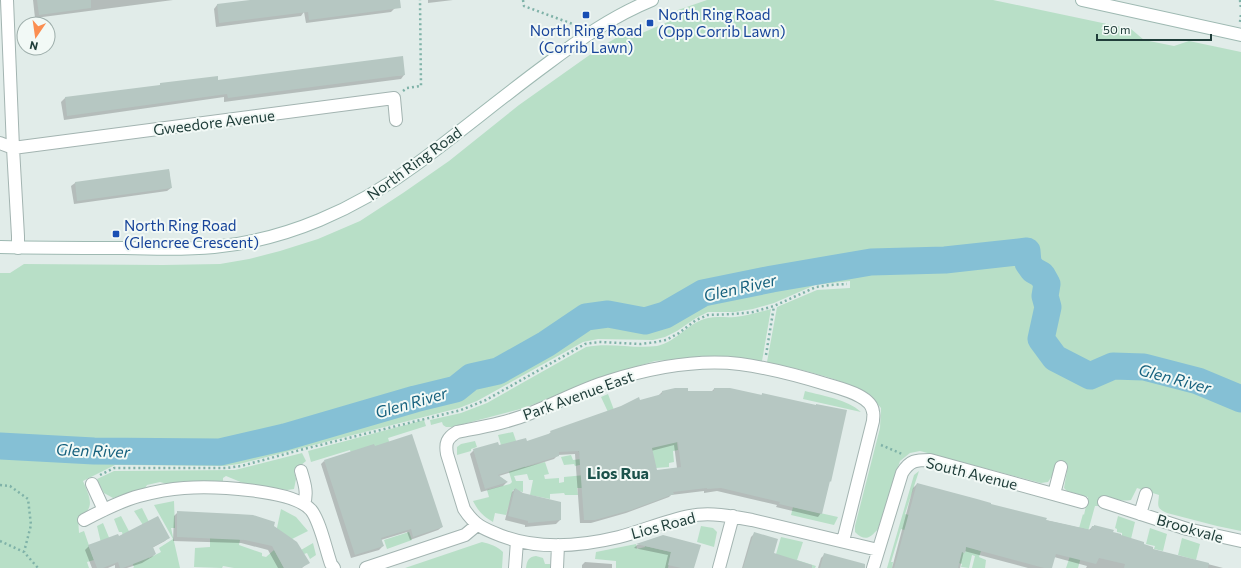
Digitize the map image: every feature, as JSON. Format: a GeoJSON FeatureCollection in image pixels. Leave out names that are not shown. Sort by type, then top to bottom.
{"type":"FeatureCollection","features":[{"type":"Feature","properties":{"kind":"street"},"geometry":{"type":"LineString","coordinates":[[7,0],[18,248]]}},
{"type":"Feature","properties":{"kind":"street","name":"North Ring Road"},"geometry":{"type":"LineString","coordinates":[[0,248],[182,249],[215,247],[265,238],[317,221],[366,198],[390,184],[529,77],[592,31],[626,12],[652,0]]}},
{"type":"Feature","properties":{"kind":"street"},"geometry":{"type":"LineString","coordinates":[[1082,0],[1241,35]]}},
{"type":"Feature","properties":{"kind":"street"},"geometry":{"type":"LineString","coordinates":[[394,98],[396,120]]}},
{"type":"Feature","properties":{"kind":"street","name":"Gweedore Avenue"},"geometry":{"type":"LineString","coordinates":[[13,148],[394,98]]}},
{"type":"Feature","properties":{"kind":"street"},"geometry":{"type":"LineString","coordinates":[[0,143],[13,148]]}},
{"type":"Feature","properties":{"kind":"street","name":"Park Avenue East"},"geometry":{"type":"LineString","coordinates":[[477,525],[468,516],[464,509],[447,454],[447,441],[457,432],[504,422],[529,414],[608,381],[641,372],[673,366],[710,363],[739,364],[808,379],[839,388],[864,398],[870,403],[874,411],[873,421],[843,541]]}},
{"type":"Feature","properties":{"kind":"street","name":"South Avenue"},"geometry":{"type":"LineString","coordinates":[[873,568],[902,473],[906,466],[918,460],[930,460],[1082,502]]}},
{"type":"Feature","properties":{"kind":"street"},"geometry":{"type":"LineString","coordinates":[[1054,494],[1061,467]]}},
{"type":"Feature","properties":{"kind":"street"},"geometry":{"type":"LineString","coordinates":[[301,471],[306,488],[304,504]]}},
{"type":"Feature","properties":{"kind":"street"},"geometry":{"type":"LineString","coordinates":[[92,484],[104,510]]}},
{"type":"Feature","properties":{"kind":"street"},"geometry":{"type":"LineString","coordinates":[[84,520],[138,496],[185,488],[223,488],[260,492],[288,498],[304,504],[311,510],[316,519],[331,564],[334,568]]}},
{"type":"Feature","properties":{"kind":"street","name":"Brookvale"},"geometry":{"type":"LineString","coordinates":[[1140,514],[1146,494]]}},
{"type":"Feature","properties":{"kind":"street","name":"Brookvale"},"geometry":{"type":"LineString","coordinates":[[1104,502],[1187,529],[1241,542]]}},
{"type":"Feature","properties":{"kind":"street","name":"Lios Road"},"geometry":{"type":"LineString","coordinates":[[477,525],[517,541],[558,545],[594,542],[619,537],[688,516],[707,514],[733,516],[878,550]]}},
{"type":"Feature","properties":{"kind":"street"},"geometry":{"type":"LineString","coordinates":[[719,568],[733,516]]}},
{"type":"Feature","properties":{"kind":"street"},"geometry":{"type":"LineString","coordinates":[[366,568],[465,535],[477,525]]}},
{"type":"Feature","properties":{"kind":"street"},"geometry":{"type":"LineString","coordinates":[[515,568],[517,541]]}},
{"type":"Feature","properties":{"kind":"street"},"geometry":{"type":"LineString","coordinates":[[557,568],[558,545]]}},
{"type":"Feature","properties":{"kind":"path"},"geometry":{"type":"LineString","coordinates":[[394,98],[407,88],[422,86],[420,0]]}},
{"type":"Feature","properties":{"kind":"path"},"geometry":{"type":"LineString","coordinates":[[523,0],[524,6],[592,31]]}},
{"type":"Feature","properties":{"kind":"path"},"geometry":{"type":"LineString","coordinates":[[1240,0],[1241,9]]}},
{"type":"Feature","properties":{"kind":"path"},"geometry":{"type":"LineString","coordinates":[[92,484],[90,479],[114,468],[227,468],[241,466],[461,410],[486,400],[585,344],[599,342],[642,344],[656,342],[673,336],[696,320],[708,315],[753,312],[774,306],[816,287],[847,284]]}},
{"type":"Feature","properties":{"kind":"path"},"geometry":{"type":"LineString","coordinates":[[765,361],[774,306]]}},
{"type":"Feature","properties":{"kind":"path"},"geometry":{"type":"LineString","coordinates":[[868,442],[901,453],[912,462]]}},
{"type":"Feature","properties":{"kind":"path"},"geometry":{"type":"LineString","coordinates":[[0,485],[10,486],[28,499],[31,525],[24,552]]}},
{"type":"Feature","properties":{"kind":"path"},"geometry":{"type":"LineString","coordinates":[[0,541],[24,552],[38,568]]}},
{"type":"Feature","properties":{"kind":"green space"},"geometry":{"type":"Polygon","coordinates":[[[707,0],[993,0],[1131,29],[1144,40],[1174,46],[1189,41],[1241,52],[1241,531],[1167,513],[1161,510],[1158,506],[1159,495],[1137,488],[1131,500],[1119,500],[1101,496],[1098,506],[1095,506],[1087,535],[1078,532],[1088,497],[1067,491],[1064,488],[1068,465],[1056,462],[1052,476],[1048,482],[1041,483],[920,451],[910,453],[900,461],[878,529],[870,537],[862,537],[855,532],[855,526],[880,428],[881,408],[869,394],[846,383],[767,362],[777,307],[817,290],[850,288],[850,281],[815,285],[774,303],[753,309],[735,312],[708,312],[677,331],[665,337],[653,340],[598,339],[583,342],[477,401],[459,408],[239,464],[225,466],[115,465],[83,481],[89,497],[90,506],[84,514],[78,517],[79,533],[84,531],[94,560],[87,562],[89,568],[0,568],[0,273],[10,273],[24,264],[220,264],[249,259],[318,239],[360,221],[403,193],[449,161],[519,105],[598,49],[624,33],[642,33],[668,22],[678,10],[707,0]]]}},
{"type":"Feature","properties":{"kind":"green space"},"geometry":{"type":"Polygon","coordinates":[[[771,309],[762,361],[735,358],[701,357],[655,361],[618,372],[524,408],[452,427],[446,427],[442,422],[431,425],[430,420],[461,413],[487,403],[586,347],[604,345],[639,347],[657,346],[671,340],[701,320],[711,317],[732,317],[753,314],[771,309]]]}},
{"type":"Feature","properties":{"kind":"green space"},"geometry":{"type":"Polygon","coordinates":[[[805,391],[842,401],[861,412],[803,399],[805,391]]]}},
{"type":"Feature","properties":{"kind":"green space"},"geometry":{"type":"Polygon","coordinates":[[[608,394],[614,410],[608,412],[601,397],[608,394]]]}},
{"type":"Feature","properties":{"kind":"green space"},"geometry":{"type":"Polygon","coordinates":[[[424,420],[426,426],[388,438],[393,454],[357,472],[350,450],[311,462],[308,451],[424,420]]]}},
{"type":"Feature","properties":{"kind":"green space"},"geometry":{"type":"Polygon","coordinates":[[[644,431],[677,442],[678,450],[673,451],[674,462],[669,463],[669,467],[656,468],[644,431]]]}},
{"type":"Feature","properties":{"kind":"green space"},"geometry":{"type":"Polygon","coordinates":[[[513,432],[525,467],[545,462],[549,474],[544,475],[545,479],[559,478],[559,483],[564,482],[564,477],[585,475],[584,464],[575,466],[574,464],[564,465],[561,457],[571,455],[573,460],[581,459],[578,449],[586,446],[586,488],[577,488],[578,495],[565,495],[564,493],[550,494],[550,499],[530,495],[533,480],[529,480],[527,474],[514,476],[516,481],[523,481],[523,492],[513,490],[506,515],[495,513],[493,522],[481,513],[473,501],[489,497],[487,490],[510,484],[512,482],[498,435],[513,432]]]}},
{"type":"Feature","properties":{"kind":"green space"},"geometry":{"type":"Polygon","coordinates":[[[475,441],[477,447],[471,449],[471,451],[457,455],[457,447],[461,444],[475,441]]]}},
{"type":"Feature","properties":{"kind":"green space"},"geometry":{"type":"Polygon","coordinates":[[[302,453],[306,461],[294,471],[296,479],[294,489],[287,490],[243,483],[226,476],[223,478],[223,482],[185,481],[167,484],[160,482],[147,485],[145,488],[113,498],[104,493],[97,479],[114,471],[235,470],[302,453]]]}},
{"type":"Feature","properties":{"kind":"green space"},"geometry":{"type":"Polygon","coordinates":[[[919,471],[905,514],[925,521],[961,543],[981,551],[979,557],[986,560],[985,568],[972,568],[975,556],[972,555],[969,568],[961,567],[962,564],[956,562],[959,551],[965,553],[966,547],[901,529],[891,562],[893,562],[892,568],[887,568],[914,475],[919,471]]]}},
{"type":"Feature","properties":{"kind":"green space"},"geometry":{"type":"Polygon","coordinates":[[[174,501],[175,528],[171,528],[180,568],[133,568],[134,567],[122,532],[119,532],[114,519],[121,516],[132,537],[149,558],[161,552],[159,548],[173,539],[154,505],[174,501]]]}},
{"type":"Feature","properties":{"kind":"green space"},"geometry":{"type":"Polygon","coordinates":[[[793,507],[838,517],[834,525],[791,515],[793,507]]]}},
{"type":"Feature","properties":{"kind":"green space"},"geometry":{"type":"Polygon","coordinates":[[[142,508],[149,522],[143,525],[134,511],[142,508]]]}},
{"type":"Feature","properties":{"kind":"green space"},"geometry":{"type":"Polygon","coordinates":[[[281,509],[296,517],[308,531],[278,546],[274,542],[281,509]]]}},
{"type":"Feature","properties":{"kind":"green space"},"geometry":{"type":"Polygon","coordinates":[[[1118,516],[1135,522],[1131,539],[1122,537],[1122,533],[1117,532],[1117,529],[1115,528],[1118,516]]]}},
{"type":"Feature","properties":{"kind":"green space"},"geometry":{"type":"Polygon","coordinates":[[[103,523],[110,540],[101,543],[97,526],[103,523]]]}},
{"type":"Feature","properties":{"kind":"green space"},"geometry":{"type":"Polygon","coordinates":[[[701,526],[713,528],[717,532],[714,547],[697,542],[701,526]]]}},
{"type":"Feature","properties":{"kind":"green space"},"geometry":{"type":"Polygon","coordinates":[[[1150,528],[1167,534],[1163,551],[1154,549],[1155,546],[1146,544],[1150,528]]]}},
{"type":"Feature","properties":{"kind":"green space"},"geometry":{"type":"Polygon","coordinates":[[[409,532],[412,540],[387,549],[384,540],[409,532]]]}},
{"type":"Feature","properties":{"kind":"green space"},"geometry":{"type":"Polygon","coordinates":[[[781,537],[803,542],[797,560],[816,566],[815,568],[772,568],[781,537]]]}},
{"type":"Feature","properties":{"kind":"green space"},"geometry":{"type":"Polygon","coordinates":[[[210,538],[239,539],[239,545],[262,553],[262,556],[266,557],[274,550],[284,568],[234,568],[223,566],[222,568],[194,567],[195,548],[210,547],[210,538]]]}},
{"type":"Feature","properties":{"kind":"green space"},"geometry":{"type":"Polygon","coordinates":[[[1182,538],[1200,544],[1196,560],[1178,555],[1182,538]]]}},
{"type":"Feature","properties":{"kind":"green space"},"geometry":{"type":"Polygon","coordinates":[[[482,542],[491,544],[503,552],[502,568],[405,568],[482,542]]]}},
{"type":"Feature","properties":{"kind":"green space"},"geometry":{"type":"Polygon","coordinates":[[[313,543],[316,555],[310,559],[307,553],[304,554],[301,550],[313,543]]]}},
{"type":"Feature","properties":{"kind":"green space"},"geometry":{"type":"Polygon","coordinates":[[[636,544],[637,549],[645,546],[671,552],[668,568],[616,568],[616,561],[595,559],[596,552],[636,544]]]}},
{"type":"Feature","properties":{"kind":"green space"},"geometry":{"type":"Polygon","coordinates":[[[1074,544],[1084,546],[1078,568],[1066,568],[1074,544]]]}},
{"type":"Feature","properties":{"kind":"green space"},"geometry":{"type":"Polygon","coordinates":[[[536,556],[543,558],[545,564],[550,564],[550,568],[526,568],[528,560],[531,557],[536,556]]]}},
{"type":"Feature","properties":{"kind":"building"},"geometry":{"type":"Polygon","coordinates":[[[37,0],[91,0],[91,8],[39,15],[37,0]]]}},
{"type":"Feature","properties":{"kind":"building"},"geometry":{"type":"Polygon","coordinates":[[[250,0],[400,0],[401,8],[309,20],[308,12],[219,23],[217,4],[250,0]]]}},
{"type":"Feature","properties":{"kind":"building"},"geometry":{"type":"Polygon","coordinates":[[[403,56],[405,75],[228,98],[227,94],[67,116],[65,97],[160,85],[160,83],[218,76],[218,80],[403,56]]]}},
{"type":"Feature","properties":{"kind":"building"},"geometry":{"type":"Polygon","coordinates":[[[169,169],[172,188],[77,201],[75,182],[169,169]]]}},
{"type":"Feature","properties":{"kind":"building"},"geometry":{"type":"Polygon","coordinates":[[[675,388],[688,388],[688,391],[714,391],[714,388],[730,388],[847,410],[831,482],[830,481],[822,514],[721,488],[707,488],[673,492],[674,494],[631,510],[595,520],[584,520],[579,451],[559,452],[559,456],[498,475],[508,482],[485,489],[473,449],[498,442],[499,445],[526,438],[527,441],[551,433],[550,431],[621,406],[639,397],[640,400],[662,394],[662,391],[675,388]],[[678,442],[652,448],[657,470],[681,467],[678,442]]]}},
{"type":"Feature","properties":{"kind":"building"},"geometry":{"type":"Polygon","coordinates":[[[412,434],[443,527],[413,537],[411,529],[381,538],[384,546],[355,555],[324,460],[412,434]]]}},
{"type":"Feature","properties":{"kind":"building"},"geometry":{"type":"Polygon","coordinates":[[[917,483],[1047,518],[1046,520],[1091,530],[1092,526],[1094,525],[1114,530],[1113,532],[1144,542],[1144,544],[1153,547],[1153,549],[1209,563],[1208,568],[1124,568],[1125,564],[1099,558],[1096,564],[1056,554],[1052,568],[1044,568],[966,547],[965,553],[962,552],[958,568],[894,568],[917,483]]]}},
{"type":"Feature","properties":{"kind":"building"},"geometry":{"type":"Polygon","coordinates":[[[515,488],[523,493],[561,502],[561,520],[528,523],[528,521],[508,516],[515,488]]]}},
{"type":"Feature","properties":{"kind":"building"},"geometry":{"type":"Polygon","coordinates":[[[177,511],[253,515],[275,522],[274,526],[297,542],[310,563],[301,568],[284,568],[272,546],[245,540],[177,537],[177,511]]]}},
{"type":"Feature","properties":{"kind":"building"},"geometry":{"type":"Polygon","coordinates":[[[158,516],[170,538],[153,547],[156,554],[123,568],[120,568],[118,562],[103,568],[97,568],[88,545],[118,534],[119,536],[158,516]]]}},
{"type":"Feature","properties":{"kind":"building"},"geometry":{"type":"Polygon","coordinates":[[[754,532],[778,539],[774,553],[812,565],[812,568],[743,568],[754,532]]]}},
{"type":"Feature","properties":{"kind":"building"},"geometry":{"type":"Polygon","coordinates":[[[663,535],[701,545],[694,568],[681,568],[668,565],[671,552],[636,544],[663,535]]]}},
{"type":"Feature","properties":{"kind":"building"},"geometry":{"type":"Polygon","coordinates":[[[824,553],[865,564],[865,568],[820,568],[824,553]]]}},
{"type":"Feature","properties":{"kind":"waterway","name":"Glen River"},"geometry":{"type":"LineString","coordinates":[[0,446],[94,451],[220,452],[285,437],[415,399],[456,389],[471,377],[498,371],[546,344],[586,317],[608,314],[645,321],[665,315],[703,293],[772,279],[871,262],[945,260],[1027,251],[1028,263],[1033,270],[1042,275],[1047,284],[1045,296],[1048,307],[1041,339],[1055,358],[1090,376],[1113,366],[1144,367],[1198,381],[1241,399]]}},
{"type":"Feature","properties":{"kind":"place","name":"North Ring Road (Corrib Lawn)"},"geometry":{"type":"Point","coordinates":[586,15]}},
{"type":"Feature","properties":{"kind":"place","name":"North Ring Road (Opp Corrib Lawn)"},"geometry":{"type":"Point","coordinates":[650,23]}},
{"type":"Feature","properties":{"kind":"place","name":"North Ring Road (Glencree Crescent)"},"geometry":{"type":"Point","coordinates":[116,234]}},
{"type":"Feature","properties":{"kind":"district","name":"Lios Rua"},"geometry":{"type":"Point","coordinates":[618,472]}}]}
